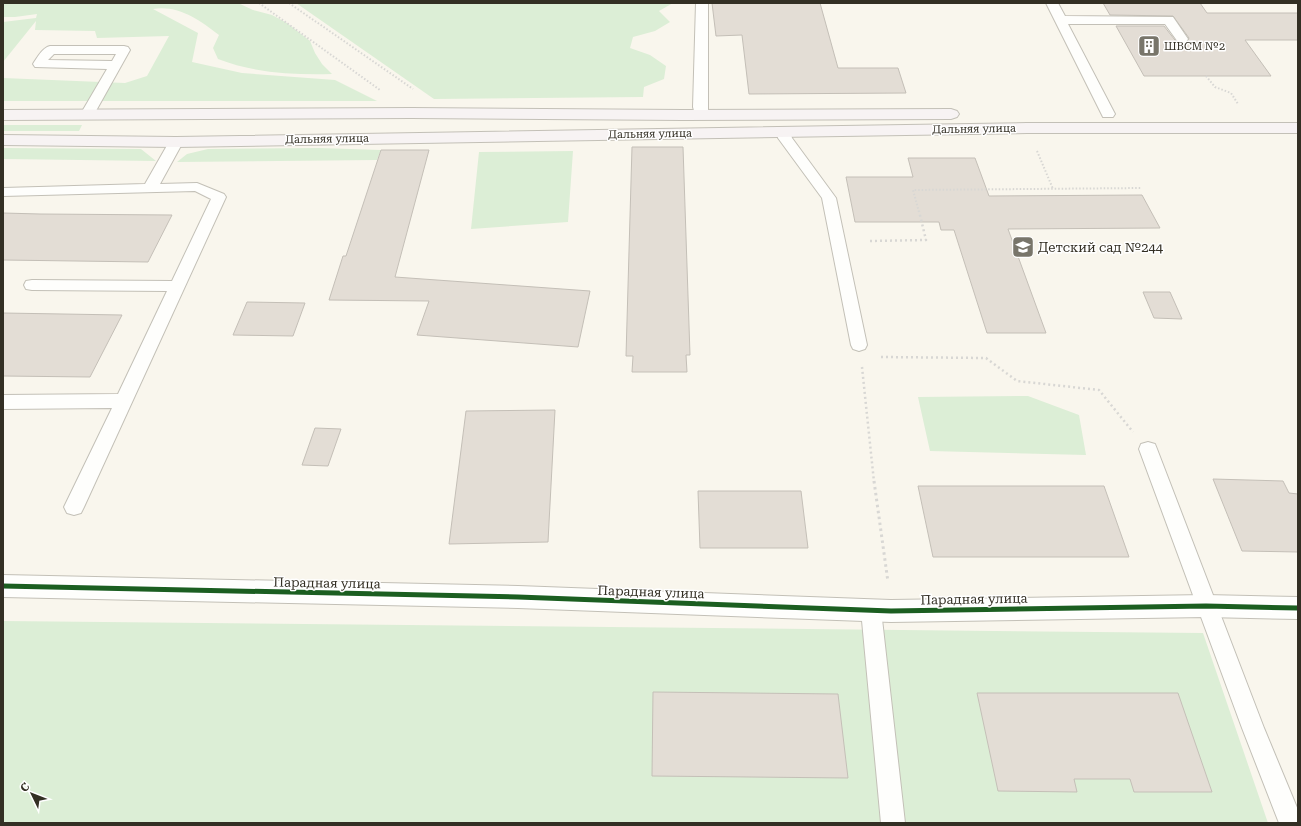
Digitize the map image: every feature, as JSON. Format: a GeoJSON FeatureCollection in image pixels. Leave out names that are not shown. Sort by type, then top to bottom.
{"type":"FeatureCollection","features":[{"type":"Feature","properties":{"kind":"main road","name":"Дальняя улица"},"geometry":{"type":"LineString","coordinates":[[3,115],[492,113],[701,115],[1298,114]]}},
{"type":"Feature","properties":{"kind":"main road","name":"Дальняя улица"},"geometry":{"type":"LineString","coordinates":[[3,140],[176,142],[1027,128],[1298,128]]}},
{"type":"Feature","properties":{"kind":"street","name":"Парадная улица"},"geometry":{"type":"LineString","coordinates":[[3,586],[518,597],[881,610],[1206,606],[1298,608]]}},
{"type":"Feature","properties":{"kind":"lane"},"geometry":{"type":"LineString","coordinates":[[701,115],[702,3]]}},
{"type":"Feature","properties":{"kind":"lane"},"geometry":{"type":"LineString","coordinates":[[1052,3],[1108,114]]}},
{"type":"Feature","properties":{"kind":"lane"},"geometry":{"type":"LineString","coordinates":[[1061,20],[1169,20],[1182,39]]}},
{"type":"Feature","properties":{"kind":"lane"},"geometry":{"type":"LineString","coordinates":[[87,115],[116,65],[124,50],[50,50],[40,64],[116,65]]}},
{"type":"Feature","properties":{"kind":"lane"},"geometry":{"type":"LineString","coordinates":[[784,132],[785,138],[830,198],[859,345]]}},
{"type":"Feature","properties":{"kind":"lane"},"geometry":{"type":"LineString","coordinates":[[148,188],[169,156],[176,142]]}},
{"type":"Feature","properties":{"kind":"lane"},"geometry":{"type":"LineString","coordinates":[[3,192],[197,187],[219,196],[74,507]]}},
{"type":"Feature","properties":{"kind":"lane"},"geometry":{"type":"LineString","coordinates":[[32,285],[178,286]]}},
{"type":"Feature","properties":{"kind":"lane"},"geometry":{"type":"LineString","coordinates":[[3,402],[124,401]]}},
{"type":"Feature","properties":{"kind":"lane"},"geometry":{"type":"LineString","coordinates":[[1148,449],[1206,606],[1291,823]]}},
{"type":"Feature","properties":{"kind":"lane"},"geometry":{"type":"LineString","coordinates":[[881,610],[893,823]]}},
{"type":"Feature","properties":{"kind":"path"},"geometry":{"type":"LineString","coordinates":[[258,3],[385,92]]}},
{"type":"Feature","properties":{"kind":"path"},"geometry":{"type":"LineString","coordinates":[[290,3],[417,92]]}},
{"type":"Feature","properties":{"kind":"path"},"geometry":{"type":"LineString","coordinates":[[1206,76],[1215,87],[1231,93],[1238,104]]}},
{"type":"Feature","properties":{"kind":"path"},"geometry":{"type":"LineString","coordinates":[[1034,146],[1053,189]]}},
{"type":"Feature","properties":{"kind":"path"},"geometry":{"type":"LineString","coordinates":[[870,241],[926,240],[913,190],[1141,188]]}},
{"type":"Feature","properties":{"kind":"path"},"geometry":{"type":"LineString","coordinates":[[859,345],[874,357],[986,358],[1018,381],[1098,390],[1148,449]]}},
{"type":"Feature","properties":{"kind":"path"},"geometry":{"type":"LineString","coordinates":[[859,345],[872,460],[881,610]]}},
{"type":"Feature","properties":{"kind":"green space"},"geometry":{"type":"Polygon","coordinates":[[[3,3],[238,3],[253,10],[272,15],[287,23],[310,41],[322,64],[332,74],[274,72],[232,64],[218,59],[213,48],[219,35],[188,15],[171,9],[153,9],[198,33],[192,62],[242,73],[335,80],[377,101],[3,101],[3,78],[125,83],[147,76],[169,36],[97,38],[95,31],[35,30],[36,21],[3,62],[3,22],[36,18],[37,14],[3,17],[3,3]]]}},
{"type":"Feature","properties":{"kind":"green space"},"geometry":{"type":"Polygon","coordinates":[[[296,3],[673,3],[659,11],[670,22],[655,31],[633,37],[630,48],[650,55],[666,66],[664,79],[644,87],[643,97],[434,99],[296,3]]]}},
{"type":"Feature","properties":{"kind":"green space"},"geometry":{"type":"Polygon","coordinates":[[[3,125],[82,125],[79,131],[3,131],[3,125]]]}},
{"type":"Feature","properties":{"kind":"green space"},"geometry":{"type":"Polygon","coordinates":[[[3,148],[141,149],[156,161],[3,159],[3,148]]]}},
{"type":"Feature","properties":{"kind":"green space"},"geometry":{"type":"Polygon","coordinates":[[[319,148],[381,150],[377,160],[177,162],[187,154],[208,149],[319,148]]]}},
{"type":"Feature","properties":{"kind":"green space"},"geometry":{"type":"Polygon","coordinates":[[[573,151],[568,222],[471,229],[479,152],[573,151]]]}},
{"type":"Feature","properties":{"kind":"green space"},"geometry":{"type":"Polygon","coordinates":[[[1028,396],[1079,415],[1086,455],[930,451],[918,397],[1028,396]]]}},
{"type":"Feature","properties":{"kind":"green space"},"geometry":{"type":"Polygon","coordinates":[[[3,621],[1203,633],[1268,823],[3,823],[3,621]]]}},
{"type":"Feature","properties":{"kind":"building"},"geometry":{"type":"Polygon","coordinates":[[[712,3],[820,3],[838,68],[898,68],[906,93],[749,94],[742,35],[716,36],[712,3]]]}},
{"type":"Feature","properties":{"kind":"building","name":"ШВСМ №2"},"geometry":{"type":"Polygon","coordinates":[[[1103,3],[1200,3],[1207,13],[1298,13],[1298,40],[1245,40],[1271,76],[1144,76],[1116,26],[1164,26],[1178,44],[1186,44],[1189,38],[1173,16],[1110,15],[1103,3]]]}},
{"type":"Feature","properties":{"kind":"building"},"geometry":{"type":"Polygon","coordinates":[[[632,147],[683,147],[690,355],[686,355],[687,372],[632,372],[633,356],[626,356],[632,147]]]}},
{"type":"Feature","properties":{"kind":"building"},"geometry":{"type":"Polygon","coordinates":[[[381,150],[429,150],[395,277],[590,291],[578,347],[417,335],[429,301],[329,300],[343,256],[346,256],[381,150]]]}},
{"type":"Feature","properties":{"kind":"building"},"geometry":{"type":"Polygon","coordinates":[[[908,158],[975,158],[989,196],[1142,195],[1160,228],[1008,229],[1046,333],[987,333],[954,230],[941,230],[939,222],[855,222],[846,177],[913,177],[908,158]]]}},
{"type":"Feature","properties":{"kind":"building"},"geometry":{"type":"Polygon","coordinates":[[[3,213],[172,215],[148,262],[3,260],[3,213]]]}},
{"type":"Feature","properties":{"kind":"building"},"geometry":{"type":"Polygon","coordinates":[[[1143,292],[1170,292],[1182,319],[1154,318],[1143,292]]]}},
{"type":"Feature","properties":{"kind":"building"},"geometry":{"type":"Polygon","coordinates":[[[247,302],[305,303],[293,336],[233,335],[247,302]]]}},
{"type":"Feature","properties":{"kind":"building"},"geometry":{"type":"Polygon","coordinates":[[[3,313],[122,315],[90,377],[3,376],[3,313]]]}},
{"type":"Feature","properties":{"kind":"building"},"geometry":{"type":"Polygon","coordinates":[[[555,410],[548,542],[449,544],[466,411],[555,410]]]}},
{"type":"Feature","properties":{"kind":"building"},"geometry":{"type":"Polygon","coordinates":[[[315,428],[341,429],[328,466],[302,465],[315,428]]]}},
{"type":"Feature","properties":{"kind":"building"},"geometry":{"type":"Polygon","coordinates":[[[1213,479],[1283,481],[1289,493],[1298,494],[1298,552],[1242,551],[1213,479]]]}},
{"type":"Feature","properties":{"kind":"building"},"geometry":{"type":"Polygon","coordinates":[[[918,486],[1104,486],[1129,557],[933,557],[918,486]]]}},
{"type":"Feature","properties":{"kind":"building"},"geometry":{"type":"Polygon","coordinates":[[[698,491],[801,491],[808,548],[700,548],[698,491]]]}},
{"type":"Feature","properties":{"kind":"building"},"geometry":{"type":"Polygon","coordinates":[[[653,692],[838,694],[848,778],[652,776],[653,692]]]}},
{"type":"Feature","properties":{"kind":"building"},"geometry":{"type":"Polygon","coordinates":[[[977,693],[1178,693],[1212,792],[1134,792],[1130,779],[1074,779],[1077,792],[998,791],[977,693]]]}},
{"type":"Feature","properties":{"kind":"cycle path"},"geometry":{"type":"LineString","coordinates":[[3,586],[518,597],[891,611],[1206,606],[1298,608]]}},
{"type":"Feature","properties":{"kind":"place","name":"ШВСМ №2"},"geometry":{"type":"Point","coordinates":[1149,46]}},
{"type":"Feature","properties":{"kind":"place","name":"Детский сад №244"},"geometry":{"type":"Point","coordinates":[1023,247]}}]}
